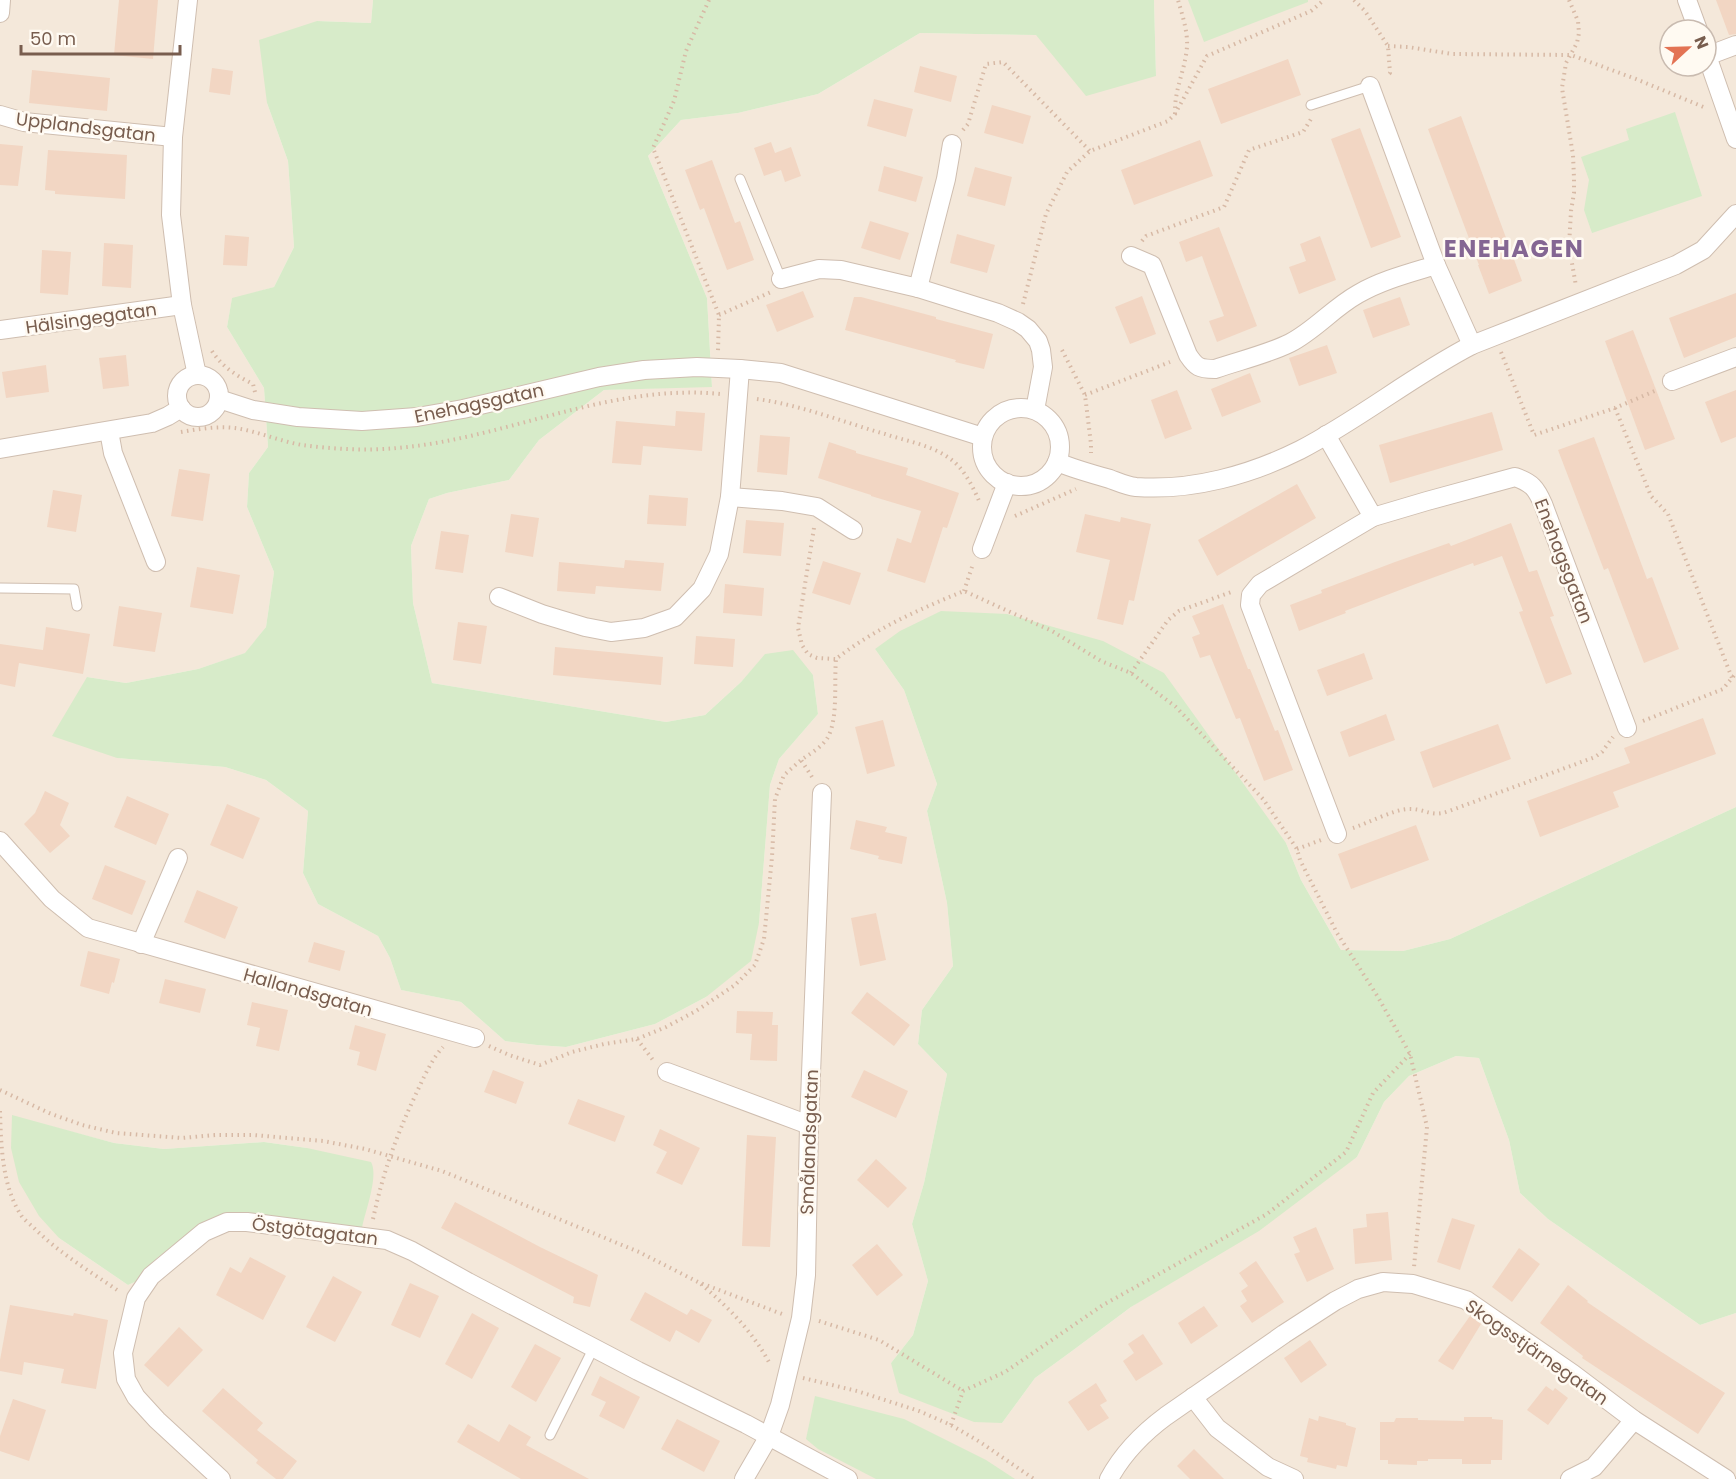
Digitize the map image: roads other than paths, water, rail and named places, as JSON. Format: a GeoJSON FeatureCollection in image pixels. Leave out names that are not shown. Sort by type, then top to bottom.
{"type":"FeatureCollection","features":[{"type":"Feature","properties":{"kind":"street"},"geometry":{"type":"LineString","coordinates":[[0,13],[1,0]]}},
{"type":"Feature","properties":{"kind":"street"},"geometry":{"type":"LineString","coordinates":[[188,0],[173,137],[171,215],[182,305],[197,375]]}},
{"type":"Feature","properties":{"kind":"street"},"geometry":{"type":"LineString","coordinates":[[1687,0],[1694,18]]}},
{"type":"Feature","properties":{"kind":"street"},"geometry":{"type":"LineString","coordinates":[[1718,51],[1736,45]]}},
{"type":"Feature","properties":{"kind":"street"},"geometry":{"type":"LineString","coordinates":[[1715,78],[1736,139]]}},
{"type":"Feature","properties":{"kind":"street"},"geometry":{"type":"LineString","coordinates":[[1370,86],[1436,265],[1472,345]]}},
{"type":"Feature","properties":{"kind":"street","name":"Upplandsgatan"},"geometry":{"type":"LineString","coordinates":[[0,115],[24,122],[173,137]]}},
{"type":"Feature","properties":{"kind":"street"},"geometry":{"type":"LineString","coordinates":[[918,288],[946,179],[952,144]]}},
{"type":"Feature","properties":{"kind":"street"},"geometry":{"type":"LineString","coordinates":[[1057,462],[1133,487],[1176,488],[1251,470],[1299,450],[1326,435],[1443,360],[1472,345],[1495,338],[1676,265],[1703,250],[1736,214]]}},
{"type":"Feature","properties":{"kind":"street"},"geometry":{"type":"LineString","coordinates":[[1131,256],[1152,265],[1188,355],[1195,366],[1206,369],[1215,369],[1288,344],[1312,330],[1328,313],[1357,294],[1385,281],[1436,265]]}},
{"type":"Feature","properties":{"kind":"street"},"geometry":{"type":"LineString","coordinates":[[781,279],[819,269],[841,270],[918,288],[998,313],[1024,316],[1028,329],[1038,340],[1043,366],[1035,410]]}},
{"type":"Feature","properties":{"kind":"street","name":"Hälsingegatan"},"geometry":{"type":"LineString","coordinates":[[0,330],[182,305]]}},
{"type":"Feature","properties":{"kind":"street"},"geometry":{"type":"LineString","coordinates":[[1672,381],[1736,357]]}},
{"type":"Feature","properties":{"kind":"street"},"geometry":{"type":"LineString","coordinates":[[499,597],[542,614],[610,632],[645,628],[675,617],[702,589],[719,554],[730,497],[740,369]]}},
{"type":"Feature","properties":{"kind":"street","name":"Enehagsgatan"},"geometry":{"type":"LineString","coordinates":[[219,399],[253,410],[298,417],[362,421],[417,417],[463,409],[599,377],[644,370],[740,369],[781,373],[983,437]]}},
{"type":"Feature","properties":{"kind":"street"},"geometry":{"type":"LineString","coordinates":[[197,375],[206,376],[213,380],[217,387],[219,399],[213,410],[202,417],[190,416],[181,408],[177,400],[178,388],[186,379],[197,375]]}},
{"type":"Feature","properties":{"kind":"street"},"geometry":{"type":"LineString","coordinates":[[0,448],[152,423],[181,408]]}},
{"type":"Feature","properties":{"kind":"street"},"geometry":{"type":"LineString","coordinates":[[1020,408],[1035,410],[1047,417],[1056,428],[1060,448],[1057,462],[1047,477],[1036,483],[1025,486],[1007,483],[995,476],[986,465],[982,451],[983,437],[989,424],[1000,414],[1020,408]]}},
{"type":"Feature","properties":{"kind":"street"},"geometry":{"type":"LineString","coordinates":[[109,431],[113,453],[156,562]]}},
{"type":"Feature","properties":{"kind":"street"},"geometry":{"type":"LineString","coordinates":[[1326,435],[1373,518]]}},
{"type":"Feature","properties":{"kind":"street","name":"Enehagsgatan"},"geometry":{"type":"LineString","coordinates":[[1337,834],[1250,604],[1251,595],[1260,584],[1373,518],[1515,477],[1536,489],[1544,504],[1627,728]]}},
{"type":"Feature","properties":{"kind":"street"},"geometry":{"type":"LineString","coordinates":[[982,549],[1007,483]]}},
{"type":"Feature","properties":{"kind":"street"},"geometry":{"type":"LineString","coordinates":[[730,497],[782,501],[817,507],[853,530]]}},
{"type":"Feature","properties":{"kind":"street","name":"Smålandsgatan"},"geometry":{"type":"LineString","coordinates":[[744,1479],[769,1436],[788,1375],[801,1318],[806,1275],[809,1125],[822,793]]}},
{"type":"Feature","properties":{"kind":"street","name":"Hallandsgatan"},"geometry":{"type":"LineString","coordinates":[[0,841],[52,899],[88,928],[475,1038]]}},
{"type":"Feature","properties":{"kind":"street"},"geometry":{"type":"LineString","coordinates":[[141,944],[178,858]]}},
{"type":"Feature","properties":{"kind":"street"},"geometry":{"type":"LineString","coordinates":[[667,1072],[809,1125]]}},
{"type":"Feature","properties":{"kind":"street","name":"Östgötagatan"},"geometry":{"type":"LineString","coordinates":[[221,1479],[157,1420],[136,1397],[126,1379],[123,1353],[134,1303],[151,1276],[204,1232],[227,1222],[247,1222],[387,1240],[412,1251],[638,1371],[769,1436],[848,1479]]}},
{"type":"Feature","properties":{"kind":"street","name":"Skogsstjärnegatan"},"geometry":{"type":"LineString","coordinates":[[1109,1479],[1119,1461],[1150,1428],[1194,1396],[1335,1301],[1359,1288],[1383,1282],[1413,1284],[1466,1300],[1573,1374],[1634,1420],[1725,1479]]}},
{"type":"Feature","properties":{"kind":"street"},"geometry":{"type":"LineString","coordinates":[[1194,1396],[1217,1428],[1268,1467],[1294,1479]]}},
{"type":"Feature","properties":{"kind":"street"},"geometry":{"type":"LineString","coordinates":[[1570,1479],[1594,1467],[1634,1420]]}},
{"type":"Feature","properties":{"kind":"lane"},"geometry":{"type":"LineString","coordinates":[[1311,105],[1370,86]]}},
{"type":"Feature","properties":{"kind":"lane"},"geometry":{"type":"LineString","coordinates":[[740,179],[781,279]]}},
{"type":"Feature","properties":{"kind":"lane"},"geometry":{"type":"LineString","coordinates":[[0,588],[74,589],[77,606]]}},
{"type":"Feature","properties":{"kind":"lane"},"geometry":{"type":"LineString","coordinates":[[550,1435],[594,1347]]}},
{"type":"Feature","properties":{"kind":"district","name":"ENEHAGEN"},"geometry":{"type":"Point","coordinates":[1514,248]}}]}
